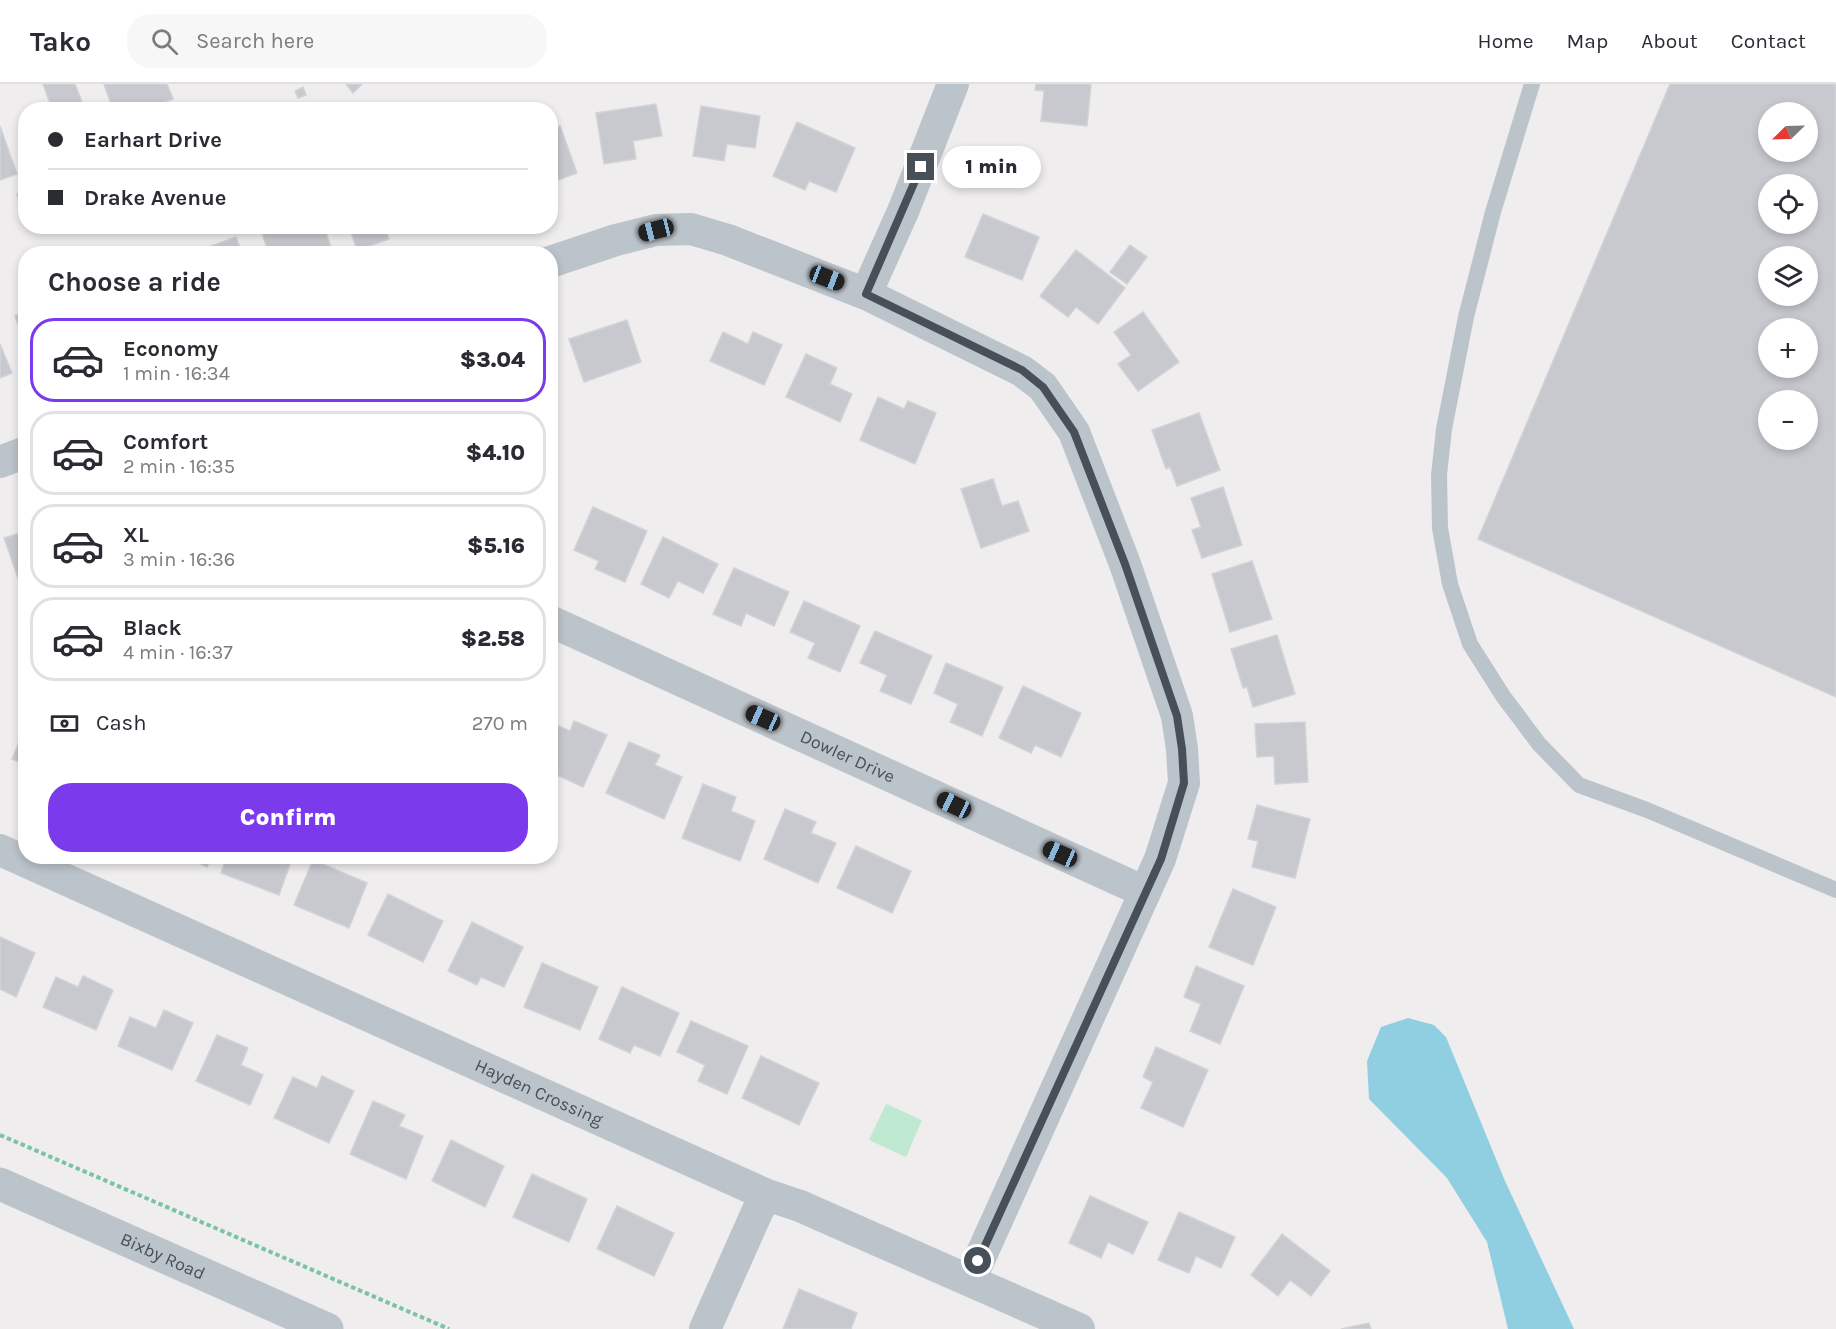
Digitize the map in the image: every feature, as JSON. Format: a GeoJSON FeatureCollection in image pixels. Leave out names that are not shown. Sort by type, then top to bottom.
{"type":"FeatureCollection","features":[{"type":"Feature","properties":{"kind":"street"},"geometry":{"type":"LineString","coordinates":[[866,294],[904,209],[953,84]]}},
{"type":"Feature","properties":{"kind":"street"},"geometry":{"type":"LineString","coordinates":[[558,259],[616,240],[656,230],[691,230],[728,240],[866,294],[1022,370],[1043,387],[1074,432],[1125,564],[1177,716],[1184,783],[1161,859],[969,1280]]}},
{"type":"Feature","properties":{"kind":"street"},"geometry":{"type":"LineString","coordinates":[[0,462],[18,455]]}},
{"type":"Feature","properties":{"kind":"street","name":"Dowler Drive"},"geometry":{"type":"LineString","coordinates":[[558,625],[1145,892]]}},
{"type":"Feature","properties":{"kind":"street","name":"Hayden Crossing"},"geometry":{"type":"LineString","coordinates":[[0,850],[18,858]]}},
{"type":"Feature","properties":{"kind":"street","name":"Hayden Crossing"},"geometry":{"type":"LineString","coordinates":[[31,864],[767,1195],[800,1206],[1079,1329]]}},
{"type":"Feature","properties":{"kind":"street","name":"Bixby Road"},"geometry":{"type":"LineString","coordinates":[[0,1184],[327,1329]]}},
{"type":"Feature","properties":{"kind":"street"},"geometry":{"type":"LineString","coordinates":[[705,1329],[758,1210],[767,1195]]}},
{"type":"Feature","properties":{"kind":"lane"},"geometry":{"type":"LineString","coordinates":[[1532,84],[1466,316],[1444,429],[1440,463],[1440,528],[1450,584],[1470,644],[1503,696],[1539,744],[1579,785],[1647,810],[1836,890]]}},
{"type":"Feature","properties":{"kind":"path"},"geometry":{"type":"LineString","coordinates":[[0,1135],[448,1329]]}},
{"type":"Feature","properties":{"kind":"green space"},"geometry":{"type":"Polygon","coordinates":[[[886,1104],[922,1120],[906,1157],[869,1140],[886,1104]]]}},
{"type":"Feature","properties":{"kind":"water"},"geometry":{"type":"Polygon","coordinates":[[[1408,1018],[1434,1025],[1446,1037],[1505,1181],[1574,1329],[1508,1329],[1487,1242],[1447,1178],[1369,1099],[1367,1061],[1381,1027],[1408,1018]]]}},
{"type":"Feature","properties":{"kind":"building"},"geometry":{"type":"Polygon","coordinates":[[[43,84],[75,84],[82,102],[50,102],[43,84]]]}},
{"type":"Feature","properties":{"kind":"building"},"geometry":{"type":"Polygon","coordinates":[[[104,84],[167,84],[173,99],[165,102],[110,102],[104,84]]]}},
{"type":"Feature","properties":{"kind":"building"},"geometry":{"type":"Polygon","coordinates":[[[346,84],[362,84],[353,93],[346,84]]]}},
{"type":"Feature","properties":{"kind":"building"},"geometry":{"type":"Polygon","coordinates":[[[1036,84],[1091,84],[1087,126],[1041,121],[1044,91],[1035,90],[1036,84]]]}},
{"type":"Feature","properties":{"kind":"building"},"geometry":{"type":"Polygon","coordinates":[[[1670,84],[1836,84],[1836,697],[1478,539],[1670,84]]]}},
{"type":"Feature","properties":{"kind":"building"},"geometry":{"type":"Polygon","coordinates":[[[303,87],[306,95],[298,98],[295,91],[303,87]]]}},
{"type":"Feature","properties":{"kind":"building"},"geometry":{"type":"Polygon","coordinates":[[[656,104],[662,136],[633,141],[636,159],[604,164],[596,113],[656,104]]]}},
{"type":"Feature","properties":{"kind":"building"},"geometry":{"type":"Polygon","coordinates":[[[701,106],[760,116],[755,148],[727,144],[724,161],[693,156],[701,106]]]}},
{"type":"Feature","properties":{"kind":"building"},"geometry":{"type":"Polygon","coordinates":[[[797,122],[855,148],[836,192],[809,181],[805,190],[773,176],[797,122]]]}},
{"type":"Feature","properties":{"kind":"building"},"geometry":{"type":"Polygon","coordinates":[[[0,126],[17,174],[0,180],[0,126]]]}},
{"type":"Feature","properties":{"kind":"building"},"geometry":{"type":"Polygon","coordinates":[[[560,126],[577,173],[558,180],[558,127],[560,126]]]}},
{"type":"Feature","properties":{"kind":"building"},"geometry":{"type":"Polygon","coordinates":[[[983,214],[1039,237],[1022,280],[965,257],[983,214]]]}},
{"type":"Feature","properties":{"kind":"building"},"geometry":{"type":"Polygon","coordinates":[[[262,234],[327,234],[330,246],[266,246],[262,234]]]}},
{"type":"Feature","properties":{"kind":"building"},"geometry":{"type":"Polygon","coordinates":[[[352,234],[387,234],[389,239],[369,246],[356,246],[352,234]]]}},
{"type":"Feature","properties":{"kind":"building"},"geometry":{"type":"Polygon","coordinates":[[[236,237],[239,246],[212,246],[236,237]]]}},
{"type":"Feature","properties":{"kind":"building"},"geometry":{"type":"Polygon","coordinates":[[[1130,245],[1147,257],[1127,284],[1110,272],[1130,245]]]}},
{"type":"Feature","properties":{"kind":"building"},"geometry":{"type":"Polygon","coordinates":[[[1076,250],[1125,288],[1098,324],[1076,307],[1068,317],[1040,296],[1076,250]]]}},
{"type":"Feature","properties":{"kind":"building"},"geometry":{"type":"Polygon","coordinates":[[[1143,312],[1179,362],[1138,391],[1118,364],[1131,355],[1114,332],[1143,312]]]}},
{"type":"Feature","properties":{"kind":"building"},"geometry":{"type":"Polygon","coordinates":[[[627,320],[641,362],[584,382],[569,339],[627,320]]]}},
{"type":"Feature","properties":{"kind":"building"},"geometry":{"type":"Polygon","coordinates":[[[723,332],[748,344],[753,332],[782,345],[764,385],[710,361],[723,332]]]}},
{"type":"Feature","properties":{"kind":"building"},"geometry":{"type":"Polygon","coordinates":[[[0,344],[12,373],[0,378],[0,344]]]}},
{"type":"Feature","properties":{"kind":"building"},"geometry":{"type":"Polygon","coordinates":[[[806,354],[837,368],[830,384],[852,394],[840,422],[786,397],[806,354]]]}},
{"type":"Feature","properties":{"kind":"building"},"geometry":{"type":"Polygon","coordinates":[[[878,397],[904,409],[908,401],[936,413],[915,464],[860,440],[878,397]]]}},
{"type":"Feature","properties":{"kind":"building"},"geometry":{"type":"Polygon","coordinates":[[[1199,413],[1220,470],[1177,486],[1170,467],[1166,469],[1152,430],[1199,413]]]}},
{"type":"Feature","properties":{"kind":"building"},"geometry":{"type":"Polygon","coordinates":[[[993,479],[1002,506],[1018,501],[1029,531],[981,548],[961,489],[993,479]]]}},
{"type":"Feature","properties":{"kind":"building"},"geometry":{"type":"Polygon","coordinates":[[[1223,487],[1242,545],[1202,558],[1192,530],[1201,527],[1191,498],[1223,487]]]}},
{"type":"Feature","properties":{"kind":"building"},"geometry":{"type":"Polygon","coordinates":[[[593,507],[647,531],[625,582],[595,569],[599,561],[574,550],[593,507]]]}},
{"type":"Feature","properties":{"kind":"building"},"geometry":{"type":"Polygon","coordinates":[[[18,534],[18,578],[4,538],[18,534]]]}},
{"type":"Feature","properties":{"kind":"building"},"geometry":{"type":"Polygon","coordinates":[[[663,537],[718,564],[703,593],[678,581],[669,598],[641,584],[663,537]]]}},
{"type":"Feature","properties":{"kind":"building"},"geometry":{"type":"Polygon","coordinates":[[[1252,561],[1272,619],[1230,632],[1212,574],[1252,561]]]}},
{"type":"Feature","properties":{"kind":"building"},"geometry":{"type":"Polygon","coordinates":[[[734,568],[789,592],[774,626],[746,613],[741,626],[713,614],[734,568]]]}},
{"type":"Feature","properties":{"kind":"building"},"geometry":{"type":"Polygon","coordinates":[[[804,601],[860,626],[840,672],[808,658],[815,643],[790,632],[804,601]]]}},
{"type":"Feature","properties":{"kind":"building"},"geometry":{"type":"Polygon","coordinates":[[[875,631],[932,656],[911,704],[880,691],[887,675],[860,663],[875,631]]]}},
{"type":"Feature","properties":{"kind":"building"},"geometry":{"type":"Polygon","coordinates":[[[1277,635],[1295,694],[1253,707],[1247,687],[1243,688],[1231,649],[1277,635]]]}},
{"type":"Feature","properties":{"kind":"building"},"geometry":{"type":"Polygon","coordinates":[[[946,663],[1003,687],[982,736],[950,722],[958,704],[934,693],[946,663]]]}},
{"type":"Feature","properties":{"kind":"building"},"geometry":{"type":"Polygon","coordinates":[[[1023,686],[1081,713],[1061,757],[1035,745],[1031,753],[999,738],[1023,686]]]}},
{"type":"Feature","properties":{"kind":"building"},"geometry":{"type":"Polygon","coordinates":[[[574,721],[607,735],[583,787],[558,776],[558,726],[570,731],[574,721]]]}},
{"type":"Feature","properties":{"kind":"building"},"geometry":{"type":"Polygon","coordinates":[[[1305,722],[1308,782],[1275,784],[1274,756],[1257,757],[1255,724],[1305,722]]]}},
{"type":"Feature","properties":{"kind":"building"},"geometry":{"type":"Polygon","coordinates":[[[629,742],[660,755],[655,765],[682,777],[664,819],[606,793],[629,742]]]}},
{"type":"Feature","properties":{"kind":"building"},"geometry":{"type":"Polygon","coordinates":[[[18,745],[18,762],[12,759],[18,745]]]}},
{"type":"Feature","properties":{"kind":"building"},"geometry":{"type":"Polygon","coordinates":[[[703,784],[736,797],[731,811],[755,821],[740,861],[682,838],[703,784]]]}},
{"type":"Feature","properties":{"kind":"building"},"geometry":{"type":"Polygon","coordinates":[[[1257,805],[1310,819],[1295,878],[1252,867],[1258,841],[1248,839],[1257,805]]]}},
{"type":"Feature","properties":{"kind":"building"},"geometry":{"type":"Polygon","coordinates":[[[785,809],[816,822],[811,833],[836,843],[818,883],[764,859],[785,809]]]}},
{"type":"Feature","properties":{"kind":"building"},"geometry":{"type":"Polygon","coordinates":[[[856,846],[911,871],[892,913],[837,888],[856,846]]]}},
{"type":"Feature","properties":{"kind":"building"},"geometry":{"type":"Polygon","coordinates":[[[224,864],[290,864],[279,895],[221,873],[224,864]]]}},
{"type":"Feature","properties":{"kind":"building"},"geometry":{"type":"Polygon","coordinates":[[[311,864],[322,864],[367,883],[349,928],[294,905],[311,864]]]}},
{"type":"Feature","properties":{"kind":"building"},"geometry":{"type":"Polygon","coordinates":[[[1233,889],[1276,907],[1253,965],[1209,947],[1233,889]]]}},
{"type":"Feature","properties":{"kind":"building"},"geometry":{"type":"Polygon","coordinates":[[[388,894],[443,921],[423,962],[368,935],[388,894]]]}},
{"type":"Feature","properties":{"kind":"building"},"geometry":{"type":"Polygon","coordinates":[[[472,922],[523,947],[504,987],[481,977],[477,985],[448,971],[472,922]]]}},
{"type":"Feature","properties":{"kind":"building"},"geometry":{"type":"Polygon","coordinates":[[[0,937],[35,953],[16,997],[0,989],[0,937]]]}},
{"type":"Feature","properties":{"kind":"building"},"geometry":{"type":"Polygon","coordinates":[[[542,963],[598,987],[580,1030],[524,1007],[542,963]]]}},
{"type":"Feature","properties":{"kind":"building"},"geometry":{"type":"Polygon","coordinates":[[[1196,966],[1244,986],[1220,1044],[1190,1031],[1201,1004],[1184,997],[1196,966]]]}},
{"type":"Feature","properties":{"kind":"building"},"geometry":{"type":"Polygon","coordinates":[[[83,976],[113,990],[96,1030],[43,1007],[56,977],[78,987],[83,976]]]}},
{"type":"Feature","properties":{"kind":"building"},"geometry":{"type":"Polygon","coordinates":[[[622,987],[679,1013],[660,1056],[634,1045],[630,1053],[599,1039],[622,987]]]}},
{"type":"Feature","properties":{"kind":"building"},"geometry":{"type":"Polygon","coordinates":[[[164,1010],[193,1023],[172,1070],[118,1046],[130,1017],[156,1028],[164,1010]]]}},
{"type":"Feature","properties":{"kind":"building"},"geometry":{"type":"Polygon","coordinates":[[[691,1021],[748,1046],[727,1094],[698,1081],[705,1065],[677,1052],[691,1021]]]}},
{"type":"Feature","properties":{"kind":"building"},"geometry":{"type":"Polygon","coordinates":[[[217,1035],[248,1048],[241,1065],[263,1075],[250,1105],[196,1081],[217,1035]]]}},
{"type":"Feature","properties":{"kind":"building"},"geometry":{"type":"Polygon","coordinates":[[[1156,1047],[1208,1070],[1183,1127],[1141,1108],[1153,1082],[1143,1077],[1156,1047]]]}},
{"type":"Feature","properties":{"kind":"building"},"geometry":{"type":"Polygon","coordinates":[[[761,1056],[819,1083],[799,1125],[742,1098],[761,1056]]]}},
{"type":"Feature","properties":{"kind":"building"},"geometry":{"type":"Polygon","coordinates":[[[322,1076],[354,1091],[329,1143],[274,1118],[293,1077],[317,1088],[322,1076]]]}},
{"type":"Feature","properties":{"kind":"building"},"geometry":{"type":"Polygon","coordinates":[[[373,1101],[405,1115],[399,1126],[423,1136],[406,1179],[350,1154],[373,1101]]]}},
{"type":"Feature","properties":{"kind":"building"},"geometry":{"type":"Polygon","coordinates":[[[451,1140],[504,1166],[485,1207],[432,1181],[451,1140]]]}},
{"type":"Feature","properties":{"kind":"building"},"geometry":{"type":"Polygon","coordinates":[[[532,1174],[587,1199],[569,1242],[513,1217],[532,1174]]]}},
{"type":"Feature","properties":{"kind":"building"},"geometry":{"type":"Polygon","coordinates":[[[1090,1196],[1148,1222],[1133,1254],[1108,1242],[1101,1258],[1069,1243],[1090,1196]]]}},
{"type":"Feature","properties":{"kind":"building"},"geometry":{"type":"Polygon","coordinates":[[[617,1206],[674,1233],[654,1276],[597,1249],[617,1206]]]}},
{"type":"Feature","properties":{"kind":"building"},"geometry":{"type":"Polygon","coordinates":[[[1179,1212],[1235,1237],[1221,1268],[1196,1256],[1189,1273],[1158,1260],[1179,1212]]]}},
{"type":"Feature","properties":{"kind":"building"},"geometry":{"type":"Polygon","coordinates":[[[1282,1234],[1330,1271],[1311,1296],[1290,1280],[1278,1296],[1251,1275],[1282,1234]]]}},
{"type":"Feature","properties":{"kind":"building"},"geometry":{"type":"Polygon","coordinates":[[[799,1289],[857,1313],[851,1329],[783,1329],[799,1289]]]}},
{"type":"Feature","properties":{"kind":"building"},"geometry":{"type":"Polygon","coordinates":[[[1369,1323],[1371,1329],[1341,1329],[1369,1323]]]}},
{"type":"Feature","properties":{"kind":"route"},"geometry":{"type":"LineString","coordinates":[[921,167],[866,294],[1022,370],[1043,387],[1074,432],[1125,564],[1177,716],[1184,783],[1161,859],[978,1261]]}}]}
